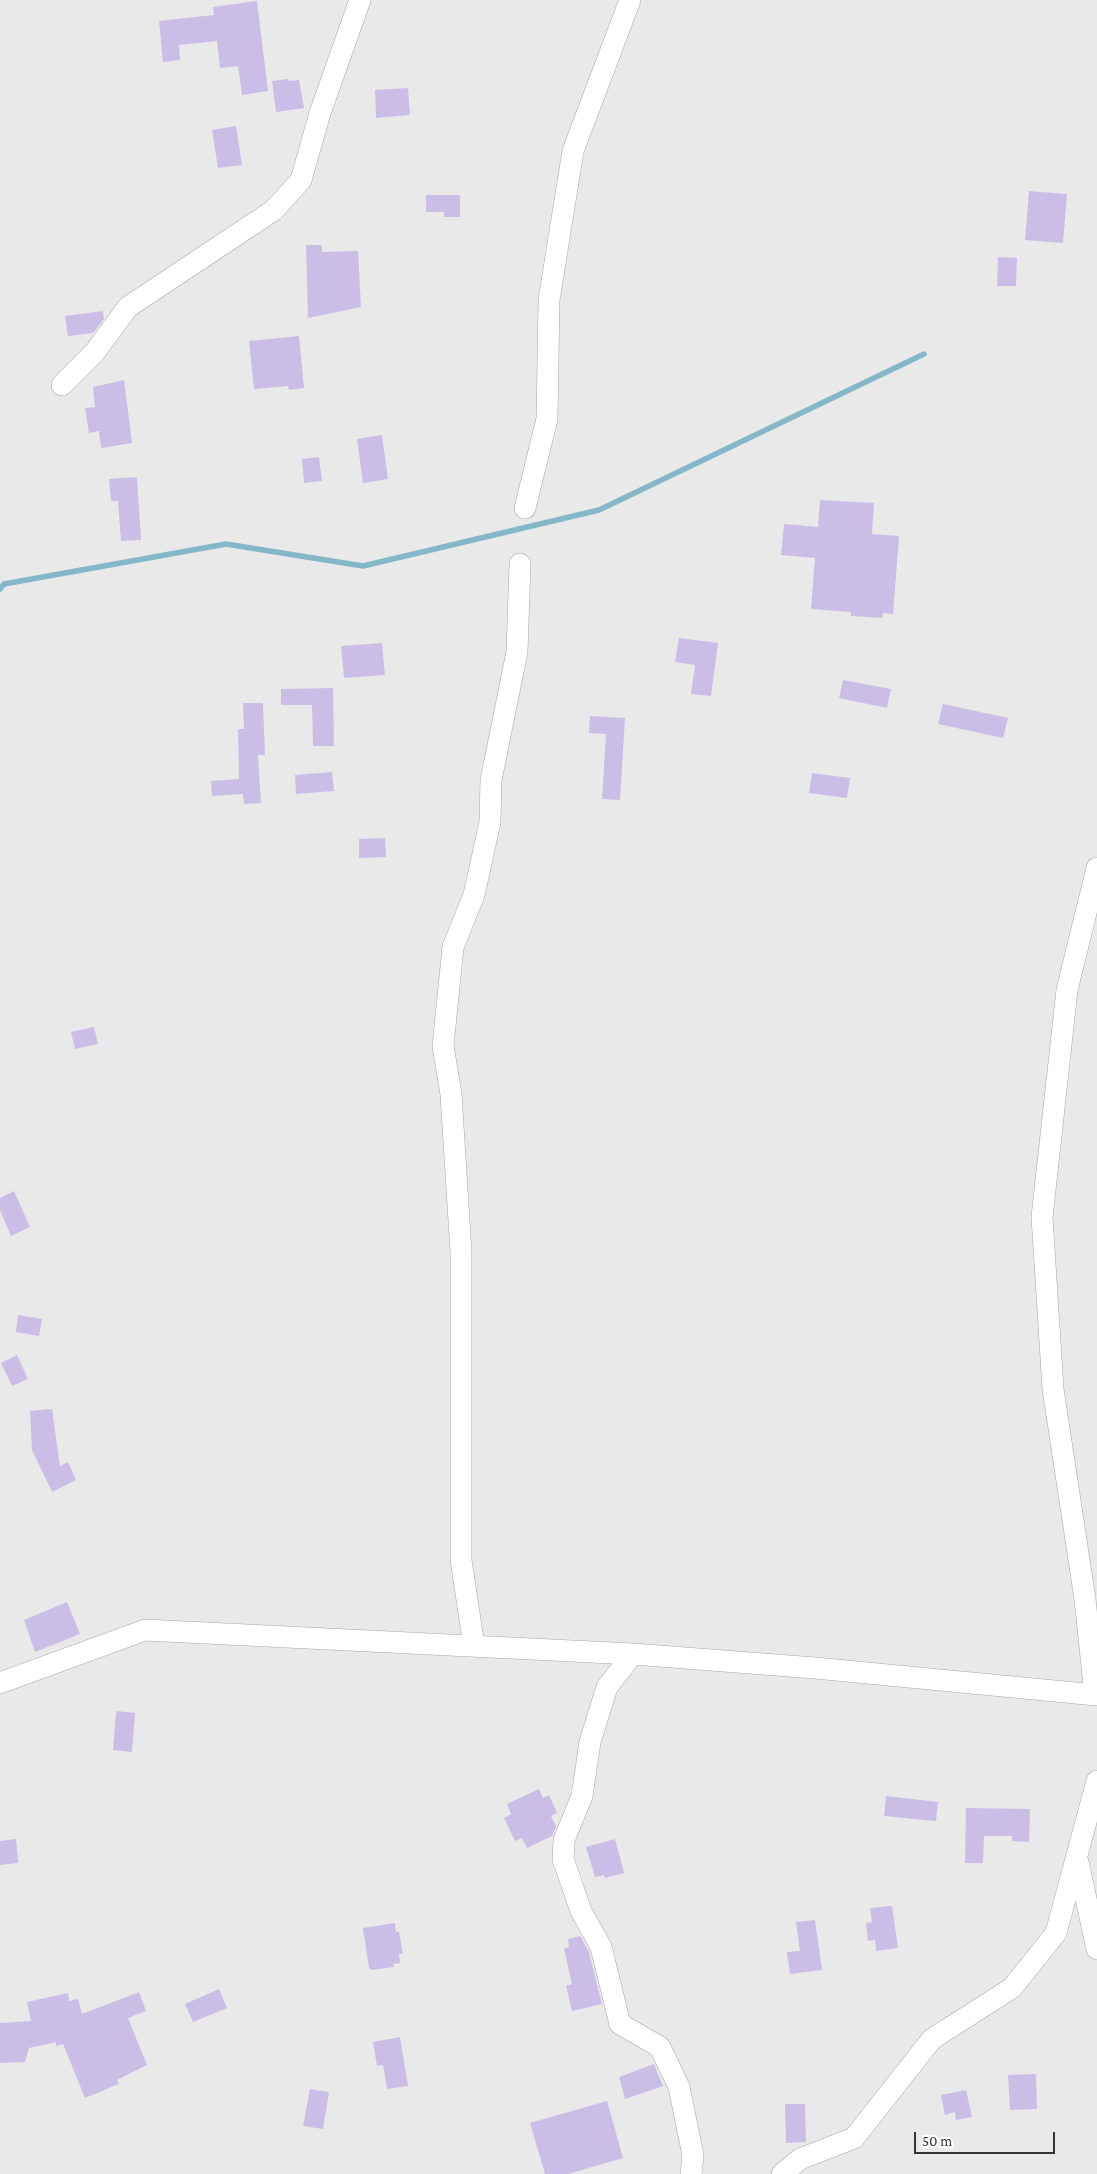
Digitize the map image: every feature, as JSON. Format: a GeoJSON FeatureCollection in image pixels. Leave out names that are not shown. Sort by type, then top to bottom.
{"type":"FeatureCollection","features":[{"type":"Feature","properties":{"kind":"street"},"geometry":{"type":"LineString","coordinates":[[62,385],[95,352],[128,307],[274,210],[301,180],[320,113],[360,0]]}},
{"type":"Feature","properties":{"kind":"street"},"geometry":{"type":"LineString","coordinates":[[525,508],[547,419],[549,300],[573,151],[630,0]]}},
{"type":"Feature","properties":{"kind":"street"},"geometry":{"type":"LineString","coordinates":[[474,1646],[461,1560],[461,1252],[451,1094],[443,1046],[453,947],[474,895],[490,822],[491,780],[517,652],[520,564]]}},
{"type":"Feature","properties":{"kind":"street"},"geometry":{"type":"LineString","coordinates":[[0,1683],[145,1630],[632,1654],[815,1668],[1096,1695],[1085,1599],[1052,1389],[1042,1217],[1067,990],[1097,868]]}},
{"type":"Feature","properties":{"kind":"street"},"geometry":{"type":"LineString","coordinates":[[632,1654],[606,1687],[590,1742],[582,1796],[564,1840],[563,1859],[581,1911],[601,1947],[620,2024],[660,2046],[679,2087],[692,2155],[691,2174]]}},
{"type":"Feature","properties":{"kind":"street"},"geometry":{"type":"LineString","coordinates":[[782,2174],[800,2159],[854,2138],[932,2039],[1012,1988],[1056,1933],[1097,1781]]}},
{"type":"Feature","properties":{"kind":"street"},"geometry":{"type":"LineString","coordinates":[[1077,1858],[1097,1949]]}},
{"type":"Feature","properties":{"kind":"building"},"geometry":{"type":"Polygon","coordinates":[[[257,1],[268,91],[242,95],[238,66],[220,68],[217,41],[179,45],[180,60],[163,62],[159,21],[214,15],[213,7],[257,1]]]}},
{"type":"Feature","properties":{"kind":"building"},"geometry":{"type":"Polygon","coordinates":[[[288,79],[289,81],[299,80],[304,108],[276,112],[272,81],[288,79]]]}},
{"type":"Feature","properties":{"kind":"building"},"geometry":{"type":"Polygon","coordinates":[[[408,88],[410,115],[376,118],[375,90],[408,88]]]}},
{"type":"Feature","properties":{"kind":"building"},"geometry":{"type":"Polygon","coordinates":[[[236,126],[242,165],[218,168],[212,130],[236,126]]]}},
{"type":"Feature","properties":{"kind":"building"},"geometry":{"type":"Polygon","coordinates":[[[1029,191],[1067,194],[1063,243],[1025,240],[1029,191]]]}},
{"type":"Feature","properties":{"kind":"building"},"geometry":{"type":"Polygon","coordinates":[[[426,195],[460,195],[460,217],[444,217],[444,212],[426,212],[426,195]]]}},
{"type":"Feature","properties":{"kind":"building"},"geometry":{"type":"Polygon","coordinates":[[[306,245],[322,245],[322,252],[358,251],[361,307],[308,318],[306,245]]]}},
{"type":"Feature","properties":{"kind":"building"},"geometry":{"type":"Polygon","coordinates":[[[998,257],[1017,258],[1016,286],[997,286],[998,257]]]}},
{"type":"Feature","properties":{"kind":"building"},"geometry":{"type":"Polygon","coordinates":[[[103,311],[104,319],[93,333],[68,336],[65,316],[103,311]]]}},
{"type":"Feature","properties":{"kind":"building"},"geometry":{"type":"Polygon","coordinates":[[[299,336],[304,388],[289,390],[288,386],[254,389],[249,341],[299,336]]]}},
{"type":"Feature","properties":{"kind":"building"},"geometry":{"type":"Polygon","coordinates":[[[124,380],[132,443],[101,448],[99,431],[89,433],[85,408],[95,407],[93,387],[124,380]]]}},
{"type":"Feature","properties":{"kind":"building"},"geometry":{"type":"Polygon","coordinates":[[[382,435],[388,479],[363,483],[357,439],[382,435]]]}},
{"type":"Feature","properties":{"kind":"building"},"geometry":{"type":"Polygon","coordinates":[[[319,457],[322,481],[304,483],[302,459],[319,457]]]}},
{"type":"Feature","properties":{"kind":"building"},"geometry":{"type":"Polygon","coordinates":[[[137,477],[141,540],[121,541],[118,501],[111,501],[109,479],[137,477]]]}},
{"type":"Feature","properties":{"kind":"building"},"geometry":{"type":"Polygon","coordinates":[[[820,500],[874,503],[872,534],[899,536],[893,614],[883,613],[882,618],[851,616],[851,612],[811,609],[815,558],[781,555],[784,524],[818,527],[820,500]]]}},
{"type":"Feature","properties":{"kind":"building"},"geometry":{"type":"Polygon","coordinates":[[[679,638],[718,643],[711,696],[691,694],[695,665],[675,662],[679,638]]]}},
{"type":"Feature","properties":{"kind":"building"},"geometry":{"type":"Polygon","coordinates":[[[382,643],[385,675],[344,678],[341,646],[382,643]]]}},
{"type":"Feature","properties":{"kind":"building"},"geometry":{"type":"Polygon","coordinates":[[[843,680],[891,689],[887,708],[839,698],[843,680]]]}},
{"type":"Feature","properties":{"kind":"building"},"geometry":{"type":"Polygon","coordinates":[[[333,688],[334,746],[313,746],[312,705],[281,705],[281,689],[333,688]]]}},
{"type":"Feature","properties":{"kind":"building"},"geometry":{"type":"Polygon","coordinates":[[[243,703],[263,703],[265,755],[258,755],[261,803],[244,804],[243,794],[212,796],[211,781],[239,779],[238,729],[244,729],[243,703]]]}},
{"type":"Feature","properties":{"kind":"building"},"geometry":{"type":"Polygon","coordinates":[[[943,704],[1008,718],[1003,738],[938,724],[943,704]]]}},
{"type":"Feature","properties":{"kind":"building"},"geometry":{"type":"Polygon","coordinates":[[[590,716],[625,718],[620,800],[602,799],[606,734],[589,733],[590,716]]]}},
{"type":"Feature","properties":{"kind":"building"},"geometry":{"type":"Polygon","coordinates":[[[332,772],[334,791],[296,794],[295,775],[332,772]]]}},
{"type":"Feature","properties":{"kind":"building"},"geometry":{"type":"Polygon","coordinates":[[[812,773],[850,778],[847,798],[809,793],[812,773]]]}},
{"type":"Feature","properties":{"kind":"building"},"geometry":{"type":"Polygon","coordinates":[[[385,838],[386,857],[359,858],[359,839],[385,838]]]}},
{"type":"Feature","properties":{"kind":"building"},"geometry":{"type":"Polygon","coordinates":[[[94,1027],[98,1044],[75,1049],[71,1032],[94,1027]]]}},
{"type":"Feature","properties":{"kind":"building"},"geometry":{"type":"Polygon","coordinates":[[[14,1191],[30,1227],[11,1236],[0,1210],[0,1198],[14,1191]]]}},
{"type":"Feature","properties":{"kind":"building"},"geometry":{"type":"Polygon","coordinates":[[[18,1315],[42,1319],[39,1336],[16,1332],[18,1315]]]}},
{"type":"Feature","properties":{"kind":"building"},"geometry":{"type":"Polygon","coordinates":[[[17,1355],[28,1379],[12,1386],[1,1363],[17,1355]]]}},
{"type":"Feature","properties":{"kind":"building"},"geometry":{"type":"Polygon","coordinates":[[[52,1409],[60,1466],[68,1462],[76,1480],[52,1492],[32,1450],[30,1411],[52,1409]]]}},
{"type":"Feature","properties":{"kind":"building"},"geometry":{"type":"Polygon","coordinates":[[[67,1602],[80,1634],[35,1652],[24,1620],[67,1602]]]}},
{"type":"Feature","properties":{"kind":"building"},"geometry":{"type":"Polygon","coordinates":[[[116,1711],[135,1713],[132,1752],[113,1750],[116,1711]]]}},
{"type":"Feature","properties":{"kind":"building"},"geometry":{"type":"Polygon","coordinates":[[[539,1789],[543,1798],[549,1795],[557,1813],[551,1816],[556,1826],[552,1836],[527,1848],[522,1838],[515,1841],[504,1818],[511,1814],[507,1804],[539,1789]]]}},
{"type":"Feature","properties":{"kind":"building"},"geometry":{"type":"Polygon","coordinates":[[[886,1796],[938,1802],[936,1821],[884,1816],[886,1796]]]}},
{"type":"Feature","properties":{"kind":"building"},"geometry":{"type":"Polygon","coordinates":[[[966,1808],[1030,1809],[1029,1842],[1012,1841],[1012,1836],[984,1836],[983,1863],[965,1863],[966,1808]]]}},
{"type":"Feature","properties":{"kind":"building"},"geometry":{"type":"Polygon","coordinates":[[[16,1839],[18,1863],[0,1865],[0,1841],[16,1839]]]}},
{"type":"Feature","properties":{"kind":"building"},"geometry":{"type":"Polygon","coordinates":[[[615,1839],[624,1873],[605,1878],[604,1875],[595,1877],[586,1847],[615,1839]]]}},
{"type":"Feature","properties":{"kind":"building"},"geometry":{"type":"Polygon","coordinates":[[[892,1906],[898,1948],[876,1951],[875,1940],[868,1941],[866,1923],[872,1922],[870,1908],[892,1906]]]}},
{"type":"Feature","properties":{"kind":"building"},"geometry":{"type":"Polygon","coordinates":[[[815,1920],[822,1970],[790,1974],[787,1952],[800,1951],[796,1922],[815,1920]]]}},
{"type":"Feature","properties":{"kind":"building"},"geometry":{"type":"Polygon","coordinates":[[[395,1923],[396,1932],[399,1932],[403,1954],[399,1954],[400,1963],[393,1964],[394,1967],[372,1970],[369,1968],[363,1928],[395,1923]]]}},
{"type":"Feature","properties":{"kind":"building"},"geometry":{"type":"Polygon","coordinates":[[[580,1936],[589,1952],[602,2004],[572,2011],[566,1986],[572,1984],[564,1949],[569,1947],[568,1939],[580,1936]]]}},
{"type":"Feature","properties":{"kind":"building"},"geometry":{"type":"Polygon","coordinates":[[[219,1989],[227,2008],[193,2022],[185,2004],[219,1989]]]}},
{"type":"Feature","properties":{"kind":"building"},"geometry":{"type":"Polygon","coordinates":[[[139,1992],[146,2011],[128,2018],[147,2065],[117,2080],[119,2084],[85,2098],[63,2044],[56,2046],[56,2042],[29,2048],[25,2062],[0,2063],[0,2023],[31,2021],[27,2002],[68,1993],[69,2001],[78,1999],[82,2014],[139,1992]]]}},
{"type":"Feature","properties":{"kind":"building"},"geometry":{"type":"Polygon","coordinates":[[[400,2037],[408,2086],[387,2089],[383,2065],[377,2066],[373,2042],[400,2037]]]}},
{"type":"Feature","properties":{"kind":"building"},"geometry":{"type":"Polygon","coordinates":[[[654,2064],[663,2086],[625,2099],[619,2077],[654,2064]]]}},
{"type":"Feature","properties":{"kind":"building"},"geometry":{"type":"Polygon","coordinates":[[[1036,2074],[1037,2109],[1010,2110],[1008,2075],[1036,2074]]]}},
{"type":"Feature","properties":{"kind":"building"},"geometry":{"type":"Polygon","coordinates":[[[310,2089],[329,2092],[323,2129],[303,2126],[310,2089]]]}},
{"type":"Feature","properties":{"kind":"building"},"geometry":{"type":"Polygon","coordinates":[[[966,2090],[972,2117],[956,2120],[955,2112],[945,2115],[941,2095],[966,2090]]]}},
{"type":"Feature","properties":{"kind":"building"},"geometry":{"type":"Polygon","coordinates":[[[607,2101],[623,2158],[568,2174],[545,2174],[530,2123],[607,2101]]]}},
{"type":"Feature","properties":{"kind":"building"},"geometry":{"type":"Polygon","coordinates":[[[785,2104],[805,2104],[806,2142],[786,2143],[785,2104]]]}},
{"type":"Feature","properties":{"kind":"waterway"},"geometry":{"type":"LineString","coordinates":[[0,589],[4,584],[226,544],[363,566],[599,510],[924,354]]}}]}
